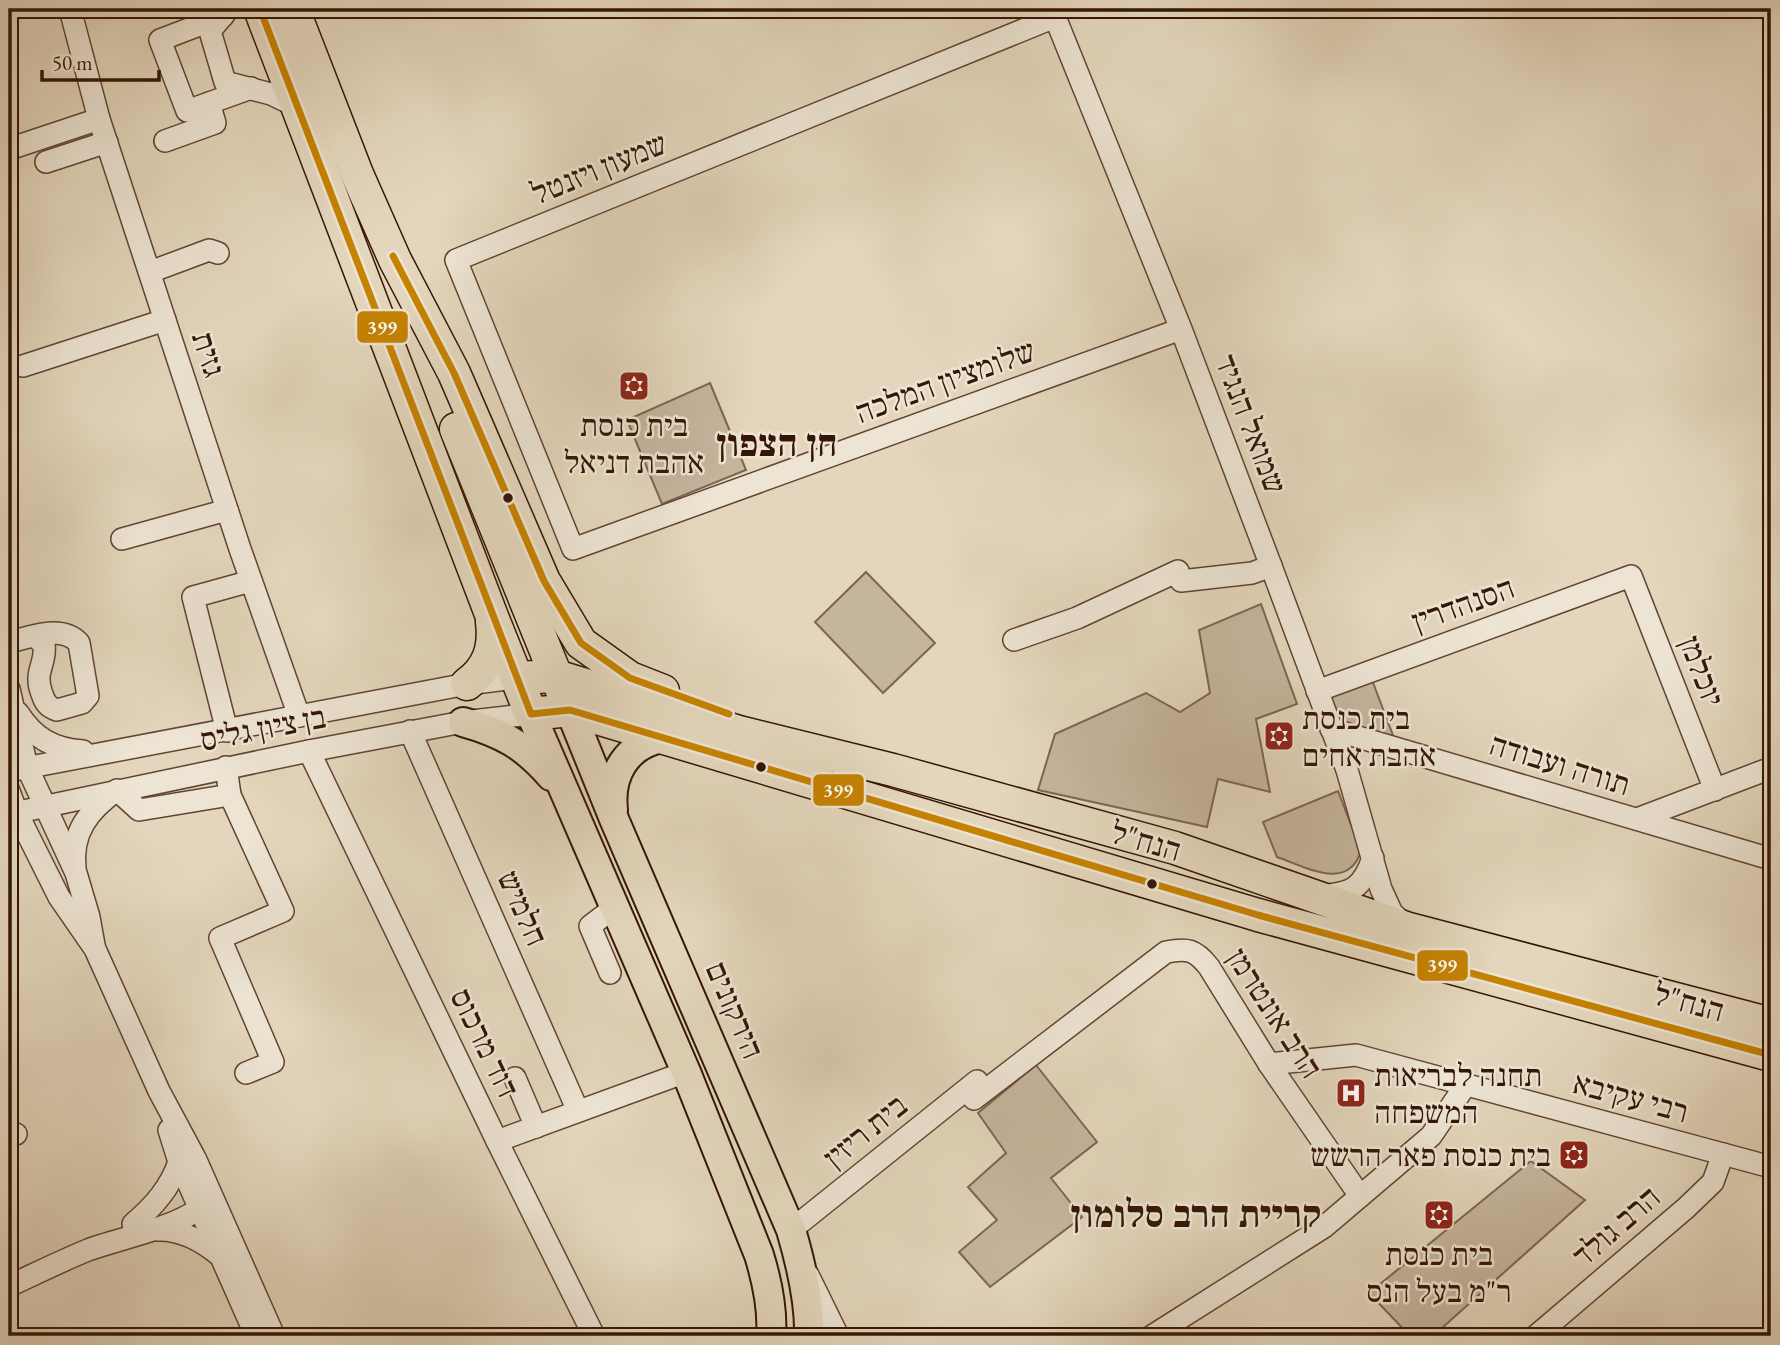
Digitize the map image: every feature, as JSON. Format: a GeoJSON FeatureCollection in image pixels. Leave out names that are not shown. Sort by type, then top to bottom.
{"type":"FeatureCollection","features":[{"type":"Feature","properties":{"kind":"highway"},"geometry":{"type":"LineString","coordinates":[[260,9],[531,714],[570,710],[415,323],[395,260]]}},
{"type":"Feature","properties":{"kind":"highway"},"geometry":{"type":"LineString","coordinates":[[293,9],[357,174],[395,260],[454,373],[544,581],[580,643],[629,678],[893,770]]}},
{"type":"Feature","properties":{"kind":"highway"},"geometry":{"type":"LineString","coordinates":[[467,684],[481,672],[491,653],[491,614]]}},
{"type":"Feature","properties":{"kind":"highway","name":"הנח\"ל"},"geometry":{"type":"LineString","coordinates":[[516,678],[556,676],[739,732],[893,770],[1175,848],[1409,929],[1771,1024]]}},
{"type":"Feature","properties":{"kind":"highway","name":"הנח\"ל"},"geometry":{"type":"LineString","coordinates":[[570,710],[1258,915],[1771,1055]]}},
{"type":"Feature","properties":{"kind":"main road","name":"הירקונים"},"geometry":{"type":"LineString","coordinates":[[570,710],[614,820],[792,1230],[799,1257]]}},
{"type":"Feature","properties":{"kind":"main road"},"geometry":{"type":"LineString","coordinates":[[531,714],[686,1072],[760,1255],[766,1278],[771,1336]]}},
{"type":"Feature","properties":{"kind":"main road"},"geometry":{"type":"LineString","coordinates":[[463,722],[500,733],[514,741],[541,764],[562,788]]}},
{"type":"Feature","properties":{"kind":"main road"},"geometry":{"type":"LineString","coordinates":[[614,820],[612,790],[622,762],[643,743],[663,738]]}},
{"type":"Feature","properties":{"kind":"main road"},"geometry":{"type":"LineString","coordinates":[[799,1257],[809,1323],[808,1336]]}},
{"type":"Feature","properties":{"kind":"street","name":"גזית"},"geometry":{"type":"LineString","coordinates":[[70,9],[99,119],[240,549],[299,716]]}},
{"type":"Feature","properties":{"kind":"street"},"geometry":{"type":"LineString","coordinates":[[226,12],[160,40],[187,111],[251,88]]}},
{"type":"Feature","properties":{"kind":"street"},"geometry":{"type":"LineString","coordinates":[[226,12],[211,31],[225,82],[271,94],[296,106]]}},
{"type":"Feature","properties":{"kind":"street","name":"שמואל הנגיד"},"geometry":{"type":"LineString","coordinates":[[1055,17],[1181,329],[1347,770],[1381,889],[1392,913],[1409,929]]}},
{"type":"Feature","properties":{"kind":"street","name":"שמעון ויזנטל"},"geometry":{"type":"LineString","coordinates":[[573,549],[456,260],[1055,17]]}},
{"type":"Feature","properties":{"kind":"street"},"geometry":{"type":"LineString","coordinates":[[165,141],[215,123],[209,103]]}},
{"type":"Feature","properties":{"kind":"street"},"geometry":{"type":"LineString","coordinates":[[9,149],[99,119]]}},
{"type":"Feature","properties":{"kind":"street"},"geometry":{"type":"LineString","coordinates":[[46,162],[107,142]]}},
{"type":"Feature","properties":{"kind":"street"},"geometry":{"type":"LineString","coordinates":[[23,366],[165,320]]}},
{"type":"Feature","properties":{"kind":"street","name":"שלומציון המלכה"},"geometry":{"type":"LineString","coordinates":[[573,549],[1181,329]]}},
{"type":"Feature","properties":{"kind":"street"},"geometry":{"type":"LineString","coordinates":[[122,539],[227,510]]}},
{"type":"Feature","properties":{"kind":"street"},"geometry":{"type":"LineString","coordinates":[[1014,640],[1077,618],[1178,572],[1181,581],[1252,573],[1270,566]]}},
{"type":"Feature","properties":{"kind":"street","name":"הסנהדרין"},"geometry":{"type":"LineString","coordinates":[[1317,691],[1631,576]]}},
{"type":"Feature","properties":{"kind":"street","name":"יוכלמן"},"geometry":{"type":"LineString","coordinates":[[1631,576],[1715,790]]}},
{"type":"Feature","properties":{"kind":"street"},"geometry":{"type":"LineString","coordinates":[[227,731],[193,597],[251,581]]}},
{"type":"Feature","properties":{"kind":"street"},"geometry":{"type":"LineString","coordinates":[[9,642],[34,636]]}},
{"type":"Feature","properties":{"kind":"street","name":"בן ציון גליס"},"geometry":{"type":"LineString","coordinates":[[18,769],[467,684],[516,678]]}},
{"type":"Feature","properties":{"kind":"street"},"geometry":{"type":"LineString","coordinates":[[11,697],[26,725],[46,743],[69,750],[110,752]]}},
{"type":"Feature","properties":{"kind":"street"},"geometry":{"type":"LineString","coordinates":[[11,697],[18,769],[45,808],[76,873],[95,949]]}},
{"type":"Feature","properties":{"kind":"street","name":"בן ציון גליס"},"geometry":{"type":"LineString","coordinates":[[13,814],[331,746],[463,722],[531,714]]}},
{"type":"Feature","properties":{"kind":"street","name":"תורה ועבודה"},"geometry":{"type":"LineString","coordinates":[[1331,729],[1771,859]]}},
{"type":"Feature","properties":{"kind":"street","name":"חלמיש"},"geometry":{"type":"LineString","coordinates":[[410,732],[578,1111]]}},
{"type":"Feature","properties":{"kind":"street"},"geometry":{"type":"LineString","coordinates":[[1347,770],[1357,749],[1366,744],[1379,743]]}},
{"type":"Feature","properties":{"kind":"street"},"geometry":{"type":"LineString","coordinates":[[322,777],[331,746]]}},
{"type":"Feature","properties":{"kind":"street","name":"דוד מרכוס"},"geometry":{"type":"LineString","coordinates":[[309,751],[594,1336]]}},
{"type":"Feature","properties":{"kind":"street"},"geometry":{"type":"LineString","coordinates":[[226,767],[230,794],[283,911],[220,938],[273,1062],[246,1073]]}},
{"type":"Feature","properties":{"kind":"street"},"geometry":{"type":"LineString","coordinates":[[1637,819],[1771,768]]}},
{"type":"Feature","properties":{"kind":"street"},"geometry":{"type":"LineString","coordinates":[[76,873],[74,847],[79,830],[93,809],[117,790],[139,810],[230,794]]}},
{"type":"Feature","properties":{"kind":"street"},"geometry":{"type":"LineString","coordinates":[[9,791],[13,814],[59,897],[95,949],[159,1091],[196,1160],[202,1200],[222,1257],[256,1336]]}},
{"type":"Feature","properties":{"kind":"street"},"geometry":{"type":"LineString","coordinates":[[1311,897],[1353,890],[1368,874],[1373,858]]}},
{"type":"Feature","properties":{"kind":"street"},"geometry":{"type":"LineString","coordinates":[[610,973],[590,926],[615,907]]}},
{"type":"Feature","properties":{"kind":"street","name":"הרב אונטרמן"},"geometry":{"type":"LineString","coordinates":[[975,1090],[1166,952],[1184,949],[1200,955],[1209,967],[1269,1064],[1360,1196]]}},
{"type":"Feature","properties":{"kind":"street","name":"רבי עקיבא"},"geometry":{"type":"LineString","coordinates":[[1269,1064],[1356,1055],[1771,1167]]}},
{"type":"Feature","properties":{"kind":"street"},"geometry":{"type":"LineString","coordinates":[[497,1141],[686,1072]]}},
{"type":"Feature","properties":{"kind":"street"},"geometry":{"type":"LineString","coordinates":[[515,1078],[536,1127]]}},
{"type":"Feature","properties":{"kind":"street"},"geometry":{"type":"LineString","coordinates":[[1153,1336],[1324,1227],[1431,1136],[1465,1086]]}},
{"type":"Feature","properties":{"kind":"street","name":"בית ריזין"},"geometry":{"type":"LineString","coordinates":[[792,1230],[975,1090]]}},
{"type":"Feature","properties":{"kind":"street"},"geometry":{"type":"LineString","coordinates":[[159,1091],[179,1162],[274,1336]]}},
{"type":"Feature","properties":{"kind":"street","name":"הרב גולד"},"geometry":{"type":"LineString","coordinates":[[1536,1336],[1713,1182],[1723,1154]]}},
{"type":"Feature","properties":{"kind":"street"},"geometry":{"type":"LineString","coordinates":[[140,1227],[173,1179],[179,1162]]}},
{"type":"Feature","properties":{"kind":"street"},"geometry":{"type":"LineString","coordinates":[[9,1286],[202,1200]]}},
{"type":"Feature","properties":{"kind":"street"},"geometry":{"type":"LineString","coordinates":[[140,1227],[179,1232],[195,1238],[222,1257]]}},
{"type":"Feature","properties":{"kind":"street","name":"הירקונים"},"geometry":{"type":"LineString","coordinates":[[799,1257],[838,1336]]}},
{"type":"Feature","properties":{"kind":"shaded area"},"geometry":{"type":"Polygon","coordinates":[[[710,383],[746,470],[662,504],[627,420],[710,383]]]}},
{"type":"Feature","properties":{"kind":"shaded area"},"geometry":{"type":"Polygon","coordinates":[[[866,572],[935,643],[883,693],[815,622],[866,572]]]}},
{"type":"Feature","properties":{"kind":"shaded area"},"geometry":{"type":"Polygon","coordinates":[[[1261,604],[1297,704],[1256,719],[1270,792],[1218,779],[1207,827],[1038,790],[1055,734],[1146,693],[1180,712],[1210,693],[1199,630],[1261,604]]]}},
{"type":"Feature","properties":{"kind":"shaded area"},"geometry":{"type":"Polygon","coordinates":[[[1372,680],[1394,738],[1337,723],[1326,695],[1372,680]]]}},
{"type":"Feature","properties":{"kind":"shaded area"},"geometry":{"type":"Polygon","coordinates":[[[1338,791],[1361,851],[1355,863],[1346,871],[1336,874],[1313,870],[1277,857],[1263,822],[1338,791]]]}},
{"type":"Feature","properties":{"kind":"shaded area"},"geometry":{"type":"Polygon","coordinates":[[[1036,1065],[1097,1142],[1051,1178],[1082,1217],[990,1287],[959,1252],[997,1220],[968,1187],[1006,1153],[978,1113],[1036,1065]]]}},
{"type":"Feature","properties":{"kind":"shaded area"},"geometry":{"type":"Polygon","coordinates":[[[1531,1161],[1585,1200],[1433,1336],[1410,1336],[1369,1293],[1531,1161]]]}},
{"type":"Feature","properties":{"kind":"transit line","name":"399"},"geometry":{"type":"LineString","coordinates":[[260,9],[531,714],[570,710],[1258,915],[1771,1055]]}},
{"type":"Feature","properties":{"kind":"transit line","name":"399"},"geometry":{"type":"LineString","coordinates":[[393,256],[454,373],[544,581],[581,643],[630,678],[729,714]]}},
{"type":"Feature","properties":{"kind":"place","name":"בית כנסת אהבת דניאל"},"geometry":{"type":"Point","coordinates":[634,386]}},
{"type":"Feature","properties":{"kind":"place","name":"בית כנסת אהבת אחים"},"geometry":{"type":"Point","coordinates":[1279,736]}},
{"type":"Feature","properties":{"kind":"place","name":"תחנה לבריאות המשפחה"},"geometry":{"type":"Point","coordinates":[1351,1093]}},
{"type":"Feature","properties":{"kind":"place","name":"בית כנסת פאר הרשש"},"geometry":{"type":"Point","coordinates":[1574,1155]}},
{"type":"Feature","properties":{"kind":"place","name":"בית כנסת ר\"מ בעל הנס"},"geometry":{"type":"Point","coordinates":[1439,1215]}},
{"type":"Feature","properties":{"kind":"district","name":"חן הצפון"},"geometry":{"type":"Point","coordinates":[777,442]}},
{"type":"Feature","properties":{"kind":"district","name":"קריית הרב סלומון"},"geometry":{"type":"Point","coordinates":[1196,1213]}}]}
